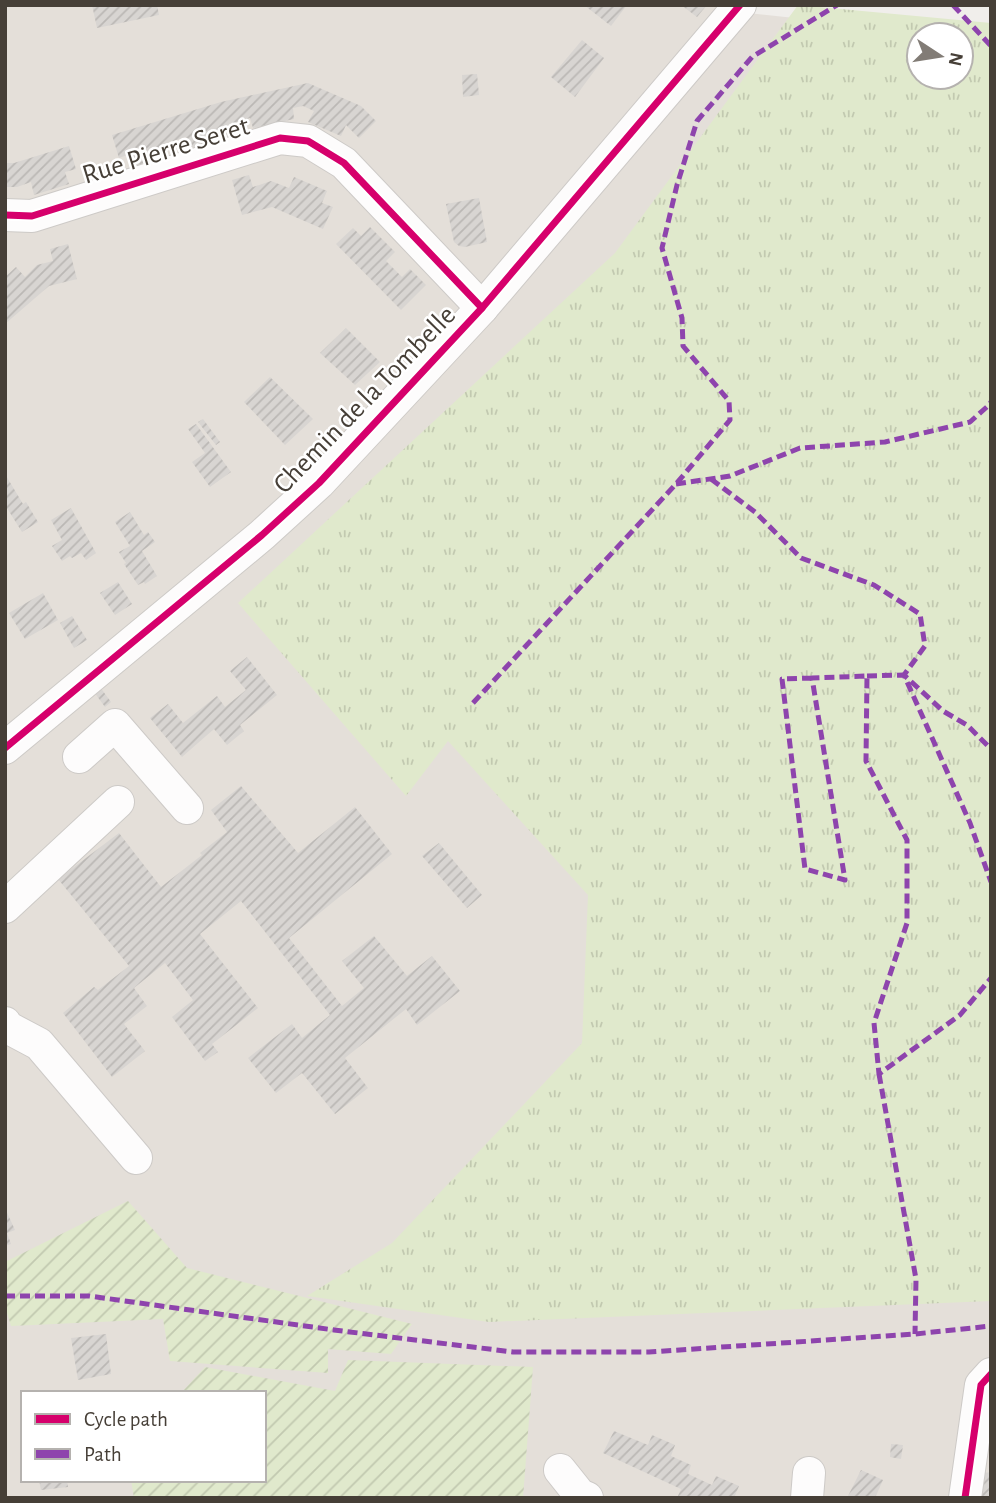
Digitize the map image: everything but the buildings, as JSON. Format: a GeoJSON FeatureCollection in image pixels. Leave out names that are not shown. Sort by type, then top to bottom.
{"type":"FeatureCollection","features":[{"type":"Feature","properties":{"kind":"street","name":"Chemin de la Tombelle"},"geometry":{"type":"LineString","coordinates":[[5,748],[262,535],[309,492],[482,308],[740,5]]}},
{"type":"Feature","properties":{"kind":"street","name":"Rue Pierre Seret"},"geometry":{"type":"LineString","coordinates":[[5,240],[18,215],[280,138],[308,141],[344,163],[482,308]]}},
{"type":"Feature","properties":{"kind":"street"},"geometry":{"type":"LineString","coordinates":[[79,757],[115,725],[187,808]]}},
{"type":"Feature","properties":{"kind":"street"},"geometry":{"type":"LineString","coordinates":[[5,907],[118,802]]}},
{"type":"Feature","properties":{"kind":"street"},"geometry":{"type":"LineString","coordinates":[[5,1023],[7,1027],[38,1044],[136,1158]]}},
{"type":"Feature","properties":{"kind":"street"},"geometry":{"type":"LineString","coordinates":[[965,1498],[981,1385],[991,1374]]}},
{"type":"Feature","properties":{"kind":"street"},"geometry":{"type":"LineString","coordinates":[[561,1470],[580,1494],[587,1498]]}},
{"type":"Feature","properties":{"kind":"shaded area"},"geometry":{"type":"Polygon","coordinates":[[[5,5],[722,5],[719,10],[905,30],[905,91],[975,91],[975,59],[991,39],[991,1498],[5,1498],[5,5]]]}},
{"type":"Feature","properties":{"kind":"green space"},"geometry":{"type":"Polygon","coordinates":[[[798,5],[970,21],[905,21],[905,91],[975,91],[975,22],[991,23],[991,1301],[489,1322],[307,1296],[392,1243],[582,1043],[588,895],[448,741],[406,796],[238,603],[615,253],[798,5]]]}},
{"type":"Feature","properties":{"kind":"green space"},"geometry":{"type":"Polygon","coordinates":[[[128,1201],[187,1268],[412,1324],[391,1354],[328,1349],[328,1373],[170,1361],[163,1319],[11,1326],[5,1306],[5,1262],[128,1201]]]}},
{"type":"Feature","properties":{"kind":"green space"},"geometry":{"type":"Polygon","coordinates":[[[348,1360],[533,1367],[523,1498],[134,1498],[131,1482],[266,1482],[266,1391],[183,1391],[205,1367],[335,1391],[348,1360]]]}},
{"type":"Feature","properties":{"kind":"marked path"},"geometry":{"type":"LineString","coordinates":[[473,703],[676,484],[730,420],[729,401],[683,346],[682,318],[662,248],[677,185],[697,121],[752,57],[837,5]]}},
{"type":"Feature","properties":{"kind":"marked path"},"geometry":{"type":"LineString","coordinates":[[953,5],[991,46]]}},
{"type":"Feature","properties":{"kind":"marked path"},"geometry":{"type":"LineString","coordinates":[[676,484],[730,476],[800,448],[885,442],[970,422],[991,402]]}},
{"type":"Feature","properties":{"kind":"marked path"},"geometry":{"type":"LineString","coordinates":[[711,479],[755,512],[801,558],[874,585],[920,614],[925,646],[904,675],[943,711],[967,725],[991,749]]}},
{"type":"Feature","properties":{"kind":"marked path"},"geometry":{"type":"LineString","coordinates":[[867,676],[904,675],[970,823],[991,882]]}},
{"type":"Feature","properties":{"kind":"marked path"},"geometry":{"type":"LineString","coordinates":[[812,678],[782,679],[805,869],[845,880],[812,678],[867,676],[866,761],[907,840],[907,923],[874,1023],[879,1074],[960,1015],[991,978]]}},
{"type":"Feature","properties":{"kind":"marked path"},"geometry":{"type":"LineString","coordinates":[[879,1074],[916,1279],[915,1334]]}},
{"type":"Feature","properties":{"kind":"marked path"},"geometry":{"type":"LineString","coordinates":[[5,1296],[89,1296],[513,1352],[649,1352],[915,1334],[991,1326]]}},
{"type":"Feature","properties":{"kind":"cycle path"},"geometry":{"type":"LineString","coordinates":[[5,748],[262,535],[319,483],[482,308],[740,5]]}},
{"type":"Feature","properties":{"kind":"cycle path"},"geometry":{"type":"LineString","coordinates":[[5,215],[32,216],[280,138],[308,141],[344,163],[482,308]]}},
{"type":"Feature","properties":{"kind":"cycle path"},"geometry":{"type":"LineString","coordinates":[[965,1498],[981,1385],[991,1374]]}}]}
